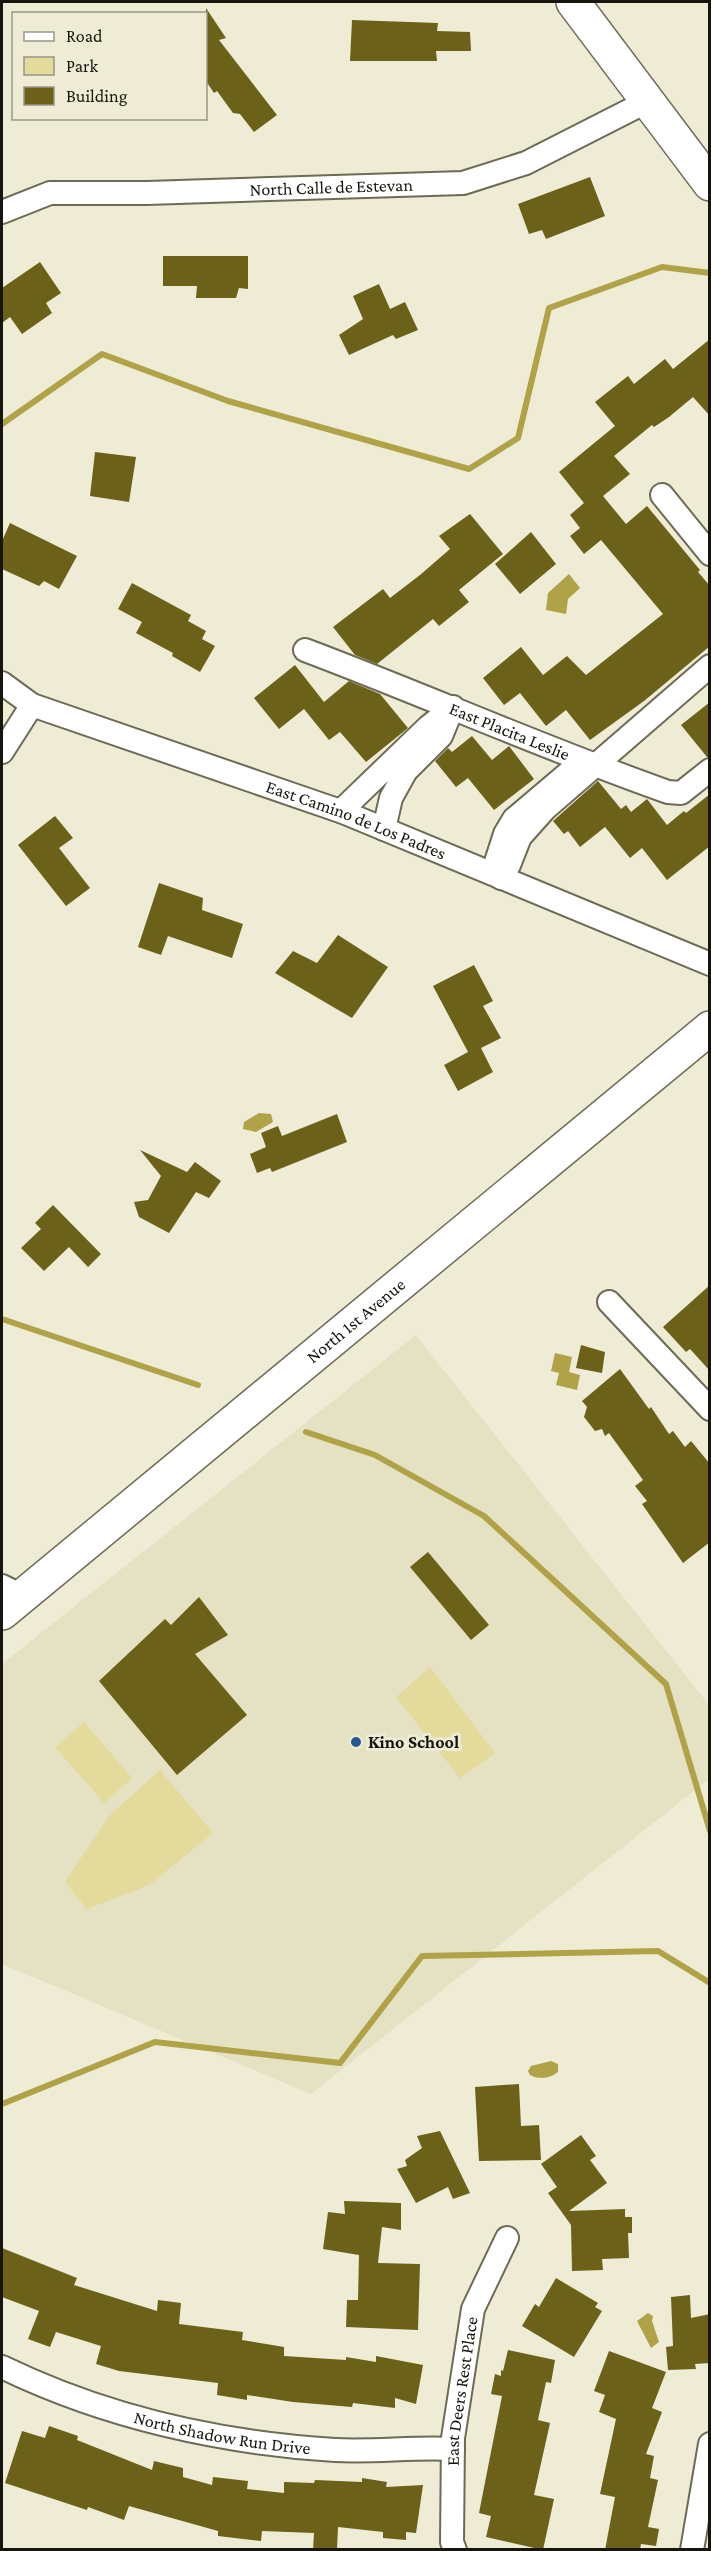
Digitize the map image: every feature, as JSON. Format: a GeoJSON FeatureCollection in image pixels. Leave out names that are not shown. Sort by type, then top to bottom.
{"type":"FeatureCollection","features":[{"type":"Feature","properties":{"kind":"main road"},"geometry":{"type":"LineString","coordinates":[[573,2],[646,102],[710,184]]}},
{"type":"Feature","properties":{"kind":"main road","name":"North 1st Avenue"},"geometry":{"type":"LineString","coordinates":[[8,1598],[710,1028]]}},
{"type":"Feature","properties":{"kind":"street","name":"North Calle de Estevan"},"geometry":{"type":"LineString","coordinates":[[2,212],[50,194],[158,193],[463,183],[526,163],[646,102]]}},
{"type":"Feature","properties":{"kind":"street"},"geometry":{"type":"LineString","coordinates":[[662,495],[710,554]]}},
{"type":"Feature","properties":{"kind":"street","name":"East Placita Leslie"},"geometry":{"type":"LineString","coordinates":[[305,650],[453,707],[593,766],[668,792],[681,793],[710,770]]}},
{"type":"Feature","properties":{"kind":"street"},"geometry":{"type":"LineString","coordinates":[[501,878],[496,862],[505,834],[514,819],[573,769],[593,766],[710,666]]}},
{"type":"Feature","properties":{"kind":"street","name":"East Camino de Los Padres"},"geometry":{"type":"LineString","coordinates":[[2,684],[32,705],[344,812],[710,964]]}},
{"type":"Feature","properties":{"kind":"street"},"geometry":{"type":"LineString","coordinates":[[2,752],[32,705]]}},
{"type":"Feature","properties":{"kind":"street"},"geometry":{"type":"LineString","coordinates":[[344,812],[344,808],[411,743],[453,707]]}},
{"type":"Feature","properties":{"kind":"street"},"geometry":{"type":"LineString","coordinates":[[384,829],[392,798],[406,771],[441,736],[453,707]]}},
{"type":"Feature","properties":{"kind":"street"},"geometry":{"type":"LineString","coordinates":[[609,1302],[701,1388],[710,1409]]}},
{"type":"Feature","properties":{"kind":"street","name":"East Deers Rest Place"},"geometry":{"type":"LineString","coordinates":[[455,2550],[452,2542],[453,2449],[473,2308],[507,2238]]}},
{"type":"Feature","properties":{"kind":"street","name":"North Shadow Run Drive"},"geometry":{"type":"LineString","coordinates":[[2,2367],[71,2397],[120,2413],[218,2435],[337,2450],[453,2449]]}},
{"type":"Feature","properties":{"kind":"street"},"geometry":{"type":"LineString","coordinates":[[692,2550],[710,2444]]}},
{"type":"Feature","properties":{"kind":"shaded area"},"geometry":{"type":"Polygon","coordinates":[[[569,574],[580,588],[568,599],[566,614],[546,610],[548,593],[569,574]]]}},
{"type":"Feature","properties":{"kind":"shaded area"},"geometry":{"type":"Polygon","coordinates":[[[259,1113],[271,1114],[273,1122],[256,1132],[243,1129],[244,1122],[259,1113]]]}},
{"type":"Feature","properties":{"kind":"shaded area","name":"Kino School"},"geometry":{"type":"Polygon","coordinates":[[[416,1335],[709,1705],[709,1779],[311,2094],[2,1964],[2,1664],[416,1335]]]}},
{"type":"Feature","properties":{"kind":"shaded area"},"geometry":{"type":"Polygon","coordinates":[[[555,1353],[572,1357],[569,1372],[580,1375],[577,1390],[556,1385],[559,1373],[551,1371],[555,1353]]]}},
{"type":"Feature","properties":{"kind":"shaded area"},"geometry":{"type":"Polygon","coordinates":[[[551,2061],[558,2064],[558,2072],[555,2074],[541,2078],[530,2075],[528,2071],[531,2066],[551,2061]]]}},
{"type":"Feature","properties":{"kind":"shaded area"},"geometry":{"type":"Polygon","coordinates":[[[648,2313],[653,2316],[652,2321],[659,2342],[651,2348],[637,2321],[648,2313]]]}},
{"type":"Feature","properties":{"kind":"green space"},"geometry":{"type":"Polygon","coordinates":[[[430,1667],[495,1753],[460,1778],[396,1697],[430,1667]]]}},
{"type":"Feature","properties":{"kind":"green space"},"geometry":{"type":"Polygon","coordinates":[[[84,1722],[132,1778],[104,1803],[55,1747],[84,1722]]]}},
{"type":"Feature","properties":{"kind":"green space"},"geometry":{"type":"Polygon","coordinates":[[[160,1770],[213,1833],[149,1885],[87,1909],[65,1882],[110,1815],[160,1770]]]}},
{"type":"Feature","properties":{"kind":"building"},"geometry":{"type":"Polygon","coordinates":[[[206,8],[226,38],[219,40],[277,115],[254,132],[240,114],[233,113],[217,91],[214,93],[207,82],[206,8]]]}},
{"type":"Feature","properties":{"kind":"building"},"geometry":{"type":"Polygon","coordinates":[[[352,20],[438,23],[437,31],[470,32],[471,51],[436,51],[437,61],[350,61],[352,20]]]}},
{"type":"Feature","properties":{"kind":"building"},"geometry":{"type":"Polygon","coordinates":[[[590,177],[605,216],[546,239],[542,230],[529,234],[518,204],[590,177]]]}},
{"type":"Feature","properties":{"kind":"building"},"geometry":{"type":"Polygon","coordinates":[[[163,256],[248,256],[248,289],[239,288],[236,298],[196,298],[197,286],[163,286],[163,256]]]}},
{"type":"Feature","properties":{"kind":"building"},"geometry":{"type":"Polygon","coordinates":[[[40,262],[61,293],[46,303],[52,313],[22,334],[10,317],[2,323],[2,288],[40,262]]]}},
{"type":"Feature","properties":{"kind":"building"},"geometry":{"type":"Polygon","coordinates":[[[379,284],[390,309],[405,302],[418,330],[396,339],[393,335],[349,355],[339,335],[363,319],[353,296],[379,284]]]}},
{"type":"Feature","properties":{"kind":"building"},"geometry":{"type":"Polygon","coordinates":[[[710,339],[710,416],[693,397],[669,417],[654,427],[652,425],[614,456],[630,474],[603,496],[626,524],[647,506],[700,570],[698,572],[710,586],[710,646],[644,701],[590,740],[566,710],[546,726],[520,693],[504,705],[483,678],[521,647],[543,675],[567,656],[586,675],[663,614],[601,540],[584,554],[570,536],[580,528],[570,515],[584,503],[559,472],[615,426],[595,402],[628,376],[634,384],[665,359],[673,369],[710,339]]]}},
{"type":"Feature","properties":{"kind":"building"},"geometry":{"type":"Polygon","coordinates":[[[95,452],[136,457],[129,502],[90,496],[95,452]]]}},
{"type":"Feature","properties":{"kind":"building"},"geometry":{"type":"Polygon","coordinates":[[[470,514],[503,554],[459,590],[469,602],[439,626],[433,619],[377,664],[355,655],[333,627],[383,589],[390,598],[420,575],[450,549],[439,536],[470,514]]]}},
{"type":"Feature","properties":{"kind":"building"},"geometry":{"type":"Polygon","coordinates":[[[10,523],[77,556],[59,589],[44,581],[39,586],[2,569],[2,541],[10,523]]]}},
{"type":"Feature","properties":{"kind":"building"},"geometry":{"type":"Polygon","coordinates":[[[531,532],[556,564],[520,594],[495,564],[531,532]]]}},
{"type":"Feature","properties":{"kind":"building"},"geometry":{"type":"Polygon","coordinates":[[[132,583],[191,615],[188,621],[206,631],[202,639],[215,646],[200,672],[172,656],[173,653],[136,633],[142,622],[118,609],[132,583]]]}},
{"type":"Feature","properties":{"kind":"building"},"geometry":{"type":"Polygon","coordinates":[[[295,665],[324,702],[349,681],[380,694],[408,728],[366,762],[340,732],[329,740],[304,709],[279,729],[254,698],[295,665]]]}},
{"type":"Feature","properties":{"kind":"building"},"geometry":{"type":"Polygon","coordinates":[[[710,702],[710,757],[707,757],[681,725],[710,702]]]}},
{"type":"Feature","properties":{"kind":"building"},"geometry":{"type":"Polygon","coordinates":[[[472,736],[492,760],[509,746],[534,779],[494,810],[468,778],[456,787],[435,761],[448,748],[452,752],[472,736]]]}},
{"type":"Feature","properties":{"kind":"building"},"geometry":{"type":"Polygon","coordinates":[[[598,781],[621,809],[626,805],[631,812],[647,799],[667,825],[710,794],[710,846],[667,880],[642,848],[630,858],[605,827],[580,847],[568,831],[564,834],[553,821],[598,781]]]}},
{"type":"Feature","properties":{"kind":"building"},"geometry":{"type":"Polygon","coordinates":[[[55,816],[73,838],[59,848],[90,888],[66,906],[18,845],[55,816]]]}},
{"type":"Feature","properties":{"kind":"building"},"geometry":{"type":"Polygon","coordinates":[[[159,883],[203,898],[202,910],[243,924],[232,958],[168,936],[161,955],[138,947],[159,883]]]}},
{"type":"Feature","properties":{"kind":"building"},"geometry":{"type":"Polygon","coordinates":[[[338,935],[388,967],[352,1018],[275,973],[293,951],[317,963],[338,935]]]}},
{"type":"Feature","properties":{"kind":"building"},"geometry":{"type":"Polygon","coordinates":[[[474,965],[493,1001],[483,1006],[501,1038],[481,1048],[493,1072],[458,1091],[444,1065],[468,1052],[433,986],[474,965]]]}},
{"type":"Feature","properties":{"kind":"building"},"geometry":{"type":"Polygon","coordinates":[[[337,1114],[347,1142],[272,1172],[270,1168],[257,1173],[250,1154],[266,1147],[261,1133],[278,1126],[282,1136],[337,1114]]]}},
{"type":"Feature","properties":{"kind":"building"},"geometry":{"type":"Polygon","coordinates":[[[140,1150],[187,1172],[195,1162],[221,1181],[209,1198],[196,1192],[169,1233],[139,1217],[134,1202],[148,1200],[161,1176],[140,1150]]]}},
{"type":"Feature","properties":{"kind":"building"},"geometry":{"type":"Polygon","coordinates":[[[53,1205],[101,1254],[88,1267],[69,1247],[44,1271],[21,1248],[41,1229],[35,1223],[53,1205]]]}},
{"type":"Feature","properties":{"kind":"building"},"geometry":{"type":"Polygon","coordinates":[[[710,1285],[710,1371],[690,1349],[686,1352],[663,1327],[710,1285]]]}},
{"type":"Feature","properties":{"kind":"building"},"geometry":{"type":"Polygon","coordinates":[[[581,1345],[605,1352],[602,1373],[576,1368],[581,1345]]]}},
{"type":"Feature","properties":{"kind":"building"},"geometry":{"type":"Polygon","coordinates":[[[620,1369],[649,1409],[651,1407],[669,1434],[673,1431],[685,1447],[691,1441],[710,1464],[710,1542],[683,1563],[642,1504],[647,1501],[635,1486],[643,1480],[609,1433],[605,1436],[602,1429],[595,1431],[584,1417],[587,1407],[582,1401],[620,1369]]]}},
{"type":"Feature","properties":{"kind":"building"},"geometry":{"type":"Polygon","coordinates":[[[428,1552],[489,1625],[471,1640],[410,1567],[428,1552]]]}},
{"type":"Feature","properties":{"kind":"building"},"geometry":{"type":"Polygon","coordinates":[[[199,1597],[228,1635],[195,1654],[247,1715],[177,1775],[99,1681],[165,1619],[171,1625],[199,1597]]]}},
{"type":"Feature","properties":{"kind":"building"},"geometry":{"type":"Polygon","coordinates":[[[519,2084],[521,2126],[539,2125],[541,2160],[479,2161],[475,2087],[519,2084]]]}},
{"type":"Feature","properties":{"kind":"building"},"geometry":{"type":"Polygon","coordinates":[[[440,2131],[470,2193],[453,2199],[448,2187],[416,2203],[397,2169],[407,2166],[405,2160],[422,2148],[417,2136],[440,2131]]]}},
{"type":"Feature","properties":{"kind":"building"},"geometry":{"type":"Polygon","coordinates":[[[581,2135],[596,2156],[590,2160],[607,2183],[569,2211],[625,2209],[625,2217],[632,2217],[632,2233],[628,2233],[629,2258],[602,2259],[603,2270],[572,2271],[571,2225],[548,2193],[557,2187],[541,2164],[581,2135]]]}},
{"type":"Feature","properties":{"kind":"building"},"geometry":{"type":"Polygon","coordinates":[[[344,2201],[401,2203],[401,2230],[382,2227],[378,2263],[420,2264],[418,2330],[346,2327],[347,2300],[358,2300],[359,2255],[323,2249],[328,2212],[345,2214],[344,2201]]]}},
{"type":"Feature","properties":{"kind":"building"},"geometry":{"type":"Polygon","coordinates":[[[2,2248],[77,2278],[74,2285],[157,2311],[158,2300],[181,2303],[179,2324],[243,2332],[242,2340],[284,2347],[284,2356],[346,2360],[346,2357],[376,2362],[376,2356],[423,2365],[416,2404],[395,2398],[395,2408],[353,2403],[352,2407],[247,2395],[247,2400],[217,2395],[218,2383],[119,2371],[96,2364],[101,2346],[56,2332],[50,2347],[28,2339],[39,2311],[2,2297],[2,2248]]]}},
{"type":"Feature","properties":{"kind":"building"},"geometry":{"type":"Polygon","coordinates":[[[556,2278],[598,2303],[595,2307],[602,2311],[574,2357],[522,2326],[535,2304],[539,2307],[556,2278]]]}},
{"type":"Feature","properties":{"kind":"building"},"geometry":{"type":"Polygon","coordinates":[[[690,2295],[691,2318],[710,2314],[710,2363],[695,2364],[696,2369],[668,2370],[666,2347],[673,2346],[671,2297],[690,2295]]]}},
{"type":"Feature","properties":{"kind":"building"},"geometry":{"type":"Polygon","coordinates":[[[508,2350],[555,2360],[551,2383],[546,2382],[538,2420],[550,2423],[534,2495],[554,2499],[543,2550],[486,2537],[491,2516],[479,2513],[502,2396],[491,2394],[495,2374],[501,2376],[508,2350]]]}},
{"type":"Feature","properties":{"kind":"building"},"geometry":{"type":"Polygon","coordinates":[[[609,2351],[666,2372],[652,2408],[662,2412],[646,2454],[654,2456],[650,2478],[658,2480],[648,2527],[659,2529],[656,2546],[641,2544],[640,2550],[605,2550],[615,2497],[600,2494],[616,2419],[599,2412],[605,2395],[594,2391],[609,2351]]]}},
{"type":"Feature","properties":{"kind":"building"},"geometry":{"type":"Polygon","coordinates":[[[49,2426],[78,2436],[77,2440],[152,2470],[154,2461],[183,2468],[183,2477],[212,2485],[213,2477],[248,2481],[247,2489],[284,2493],[284,2482],[314,2483],[315,2480],[362,2482],[362,2478],[387,2482],[386,2487],[423,2485],[416,2533],[406,2532],[406,2540],[383,2538],[383,2532],[338,2527],[337,2550],[313,2550],[314,2533],[262,2531],[261,2541],[218,2536],[218,2531],[129,2506],[124,2520],[5,2483],[22,2431],[45,2438],[49,2426]]]}},
{"type":"Feature","properties":{"kind":"waterway"},"geometry":{"type":"LineString","coordinates":[[2,424],[102,354],[228,401],[469,469],[518,438],[549,308],[662,267],[710,273]]}},
{"type":"Feature","properties":{"kind":"waterway"},"geometry":{"type":"LineString","coordinates":[[2,1319],[198,1385]]}},
{"type":"Feature","properties":{"kind":"waterway"},"geometry":{"type":"LineString","coordinates":[[306,1432],[375,1455],[484,1516],[666,1684],[710,1831]]}},
{"type":"Feature","properties":{"kind":"waterway"},"geometry":{"type":"LineString","coordinates":[[2,2104],[155,2042],[340,2063],[422,1956],[658,1951],[710,1983]]}},
{"type":"Feature","properties":{"kind":"place","name":"Kino School"},"geometry":{"type":"Point","coordinates":[356,1742]}}]}
